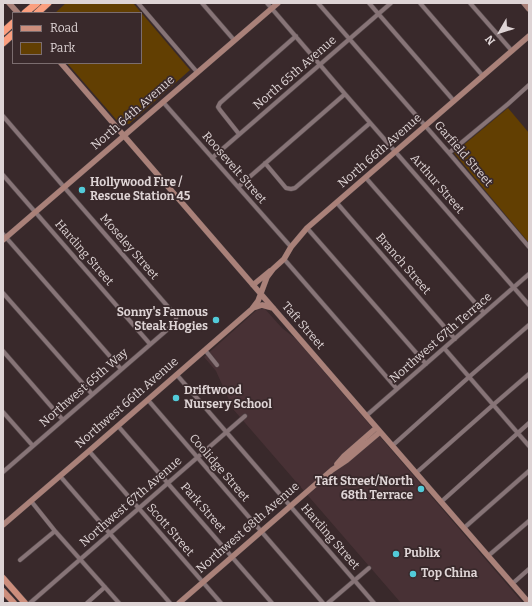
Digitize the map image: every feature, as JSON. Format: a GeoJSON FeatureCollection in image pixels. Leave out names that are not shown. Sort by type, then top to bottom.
{"type":"FeatureCollection","features":[{"type":"Feature","properties":{"kind":"highway"},"geometry":{"type":"LineString","coordinates":[[38,12],[48,3]]}},
{"type":"Feature","properties":{"kind":"highway"},"geometry":{"type":"LineString","coordinates":[[26,12],[34,5]]}},
{"type":"Feature","properties":{"kind":"highway"},"geometry":{"type":"LineString","coordinates":[[3,32],[12,24]]}},
{"type":"Feature","properties":{"kind":"highway"},"geometry":{"type":"LineString","coordinates":[[3,43],[12,35]]}},
{"type":"Feature","properties":{"kind":"main road"},"geometry":{"type":"LineString","coordinates":[[3,578],[25,603]]}},
{"type":"Feature","properties":{"kind":"main road"},"geometry":{"type":"LineString","coordinates":[[3,590],[14,603]]}},
{"type":"Feature","properties":{"kind":"street"},"geometry":{"type":"LineString","coordinates":[[9,3],[17,12]]}},
{"type":"Feature","properties":{"kind":"street"},"geometry":{"type":"LineString","coordinates":[[138,3],[197,72]]}},
{"type":"Feature","properties":{"kind":"street"},"geometry":{"type":"LineString","coordinates":[[202,3],[234,40]]}},
{"type":"Feature","properties":{"kind":"street","name":"Arthur Street"},"geometry":{"type":"LineString","coordinates":[[267,3],[529,304]]}},
{"type":"Feature","properties":{"kind":"street","name":"North 64th Avenue"},"geometry":{"type":"LineString","coordinates":[[4,237],[278,3]]}},
{"type":"Feature","properties":{"kind":"street","name":"Garfield Street"},"geometry":{"type":"LineString","coordinates":[[318,3],[529,246]]}},
{"type":"Feature","properties":{"kind":"street"},"geometry":{"type":"LineString","coordinates":[[369,3],[454,101]]}},
{"type":"Feature","properties":{"kind":"street","name":"North 65th Avenue"},"geometry":{"type":"LineString","coordinates":[[212,158],[391,3]]}},
{"type":"Feature","properties":{"kind":"street"},"geometry":{"type":"LineString","coordinates":[[420,3],[483,76]]}},
{"type":"Feature","properties":{"kind":"street"},"geometry":{"type":"LineString","coordinates":[[470,3],[512,51]]}},
{"type":"Feature","properties":{"kind":"street"},"geometry":{"type":"LineString","coordinates":[[524,3],[529,9]]}},
{"type":"Feature","properties":{"kind":"street"},"geometry":{"type":"LineString","coordinates":[[239,134],[218,107],[220,103],[296,36]]}},
{"type":"Feature","properties":{"kind":"street","name":"North 66th Avenue"},"geometry":{"type":"LineString","coordinates":[[261,294],[267,277],[284,259],[291,247],[308,228],[529,36]]}},
{"type":"Feature","properties":{"kind":"street","name":"Taft Street"},"geometry":{"type":"LineString","coordinates":[[62,64],[529,603]]}},
{"type":"Feature","properties":{"kind":"street"},"geometry":{"type":"LineString","coordinates":[[449,153],[529,85]]}},
{"type":"Feature","properties":{"kind":"street"},"geometry":{"type":"LineString","coordinates":[[238,187],[345,94]]}},
{"type":"Feature","properties":{"kind":"street","name":"Roosevelt Street"},"geometry":{"type":"LineString","coordinates":[[163,102],[291,247]]}},
{"type":"Feature","properties":{"kind":"street","name":"Moseley Street"},"geometry":{"type":"LineString","coordinates":[[3,116],[176,316],[176,319]]}},
{"type":"Feature","properties":{"kind":"street"},"geometry":{"type":"LineString","coordinates":[[265,163],[286,188],[295,188],[370,123]]}},
{"type":"Feature","properties":{"kind":"street","name":"Harding Street"},"geometry":{"type":"LineString","coordinates":[[3,175],[150,344]]}},
{"type":"Feature","properties":{"kind":"street"},"geometry":{"type":"LineString","coordinates":[[366,178],[484,313]]}},
{"type":"Feature","properties":{"kind":"street","name":"Branch Street"},"geometry":{"type":"LineString","coordinates":[[337,203],[455,339]]}},
{"type":"Feature","properties":{"kind":"street"},"geometry":{"type":"LineString","coordinates":[[308,228],[426,364]]}},
{"type":"Feature","properties":{"kind":"street"},"geometry":{"type":"LineString","coordinates":[[4,237],[121,369]]}},
{"type":"Feature","properties":{"kind":"street"},"geometry":{"type":"LineString","coordinates":[[284,259],[397,390]]}},
{"type":"Feature","properties":{"kind":"street"},"geometry":{"type":"LineString","coordinates":[[253,285],[264,275],[274,269]]}},
{"type":"Feature","properties":{"kind":"street","name":"Northwest 67th Terrace"},"geometry":{"type":"LineString","coordinates":[[366,416],[529,274]]}},
{"type":"Feature","properties":{"kind":"street"},"geometry":{"type":"LineString","coordinates":[[3,293],[92,394]]}},
{"type":"Feature","properties":{"kind":"street","name":"Northwest 66th Avenue"},"geometry":{"type":"LineString","coordinates":[[3,525],[252,309],[261,294]]}},
{"type":"Feature","properties":{"kind":"street"},"geometry":{"type":"LineString","coordinates":[[252,309],[262,305],[274,308]]}},
{"type":"Feature","properties":{"kind":"street","name":"Northwest 65th Way"},"geometry":{"type":"LineString","coordinates":[[3,471],[174,323],[176,319]]}},
{"type":"Feature","properties":{"kind":"street"},"geometry":{"type":"LineString","coordinates":[[392,446],[529,324]]}},
{"type":"Feature","properties":{"kind":"street"},"geometry":{"type":"LineString","coordinates":[[444,348],[529,446]]}},
{"type":"Feature","properties":{"kind":"street"},"geometry":{"type":"LineString","coordinates":[[205,350],[217,365]]}},
{"type":"Feature","properties":{"kind":"street"},"geometry":{"type":"LineString","coordinates":[[3,352],[63,420]]}},
{"type":"Feature","properties":{"kind":"street"},"geometry":{"type":"LineString","coordinates":[[416,473],[529,374]]}},
{"type":"Feature","properties":{"kind":"street","name":"Harding Street"},"geometry":{"type":"LineString","coordinates":[[177,375],[374,603]]}},
{"type":"Feature","properties":{"kind":"street","name":"Coolidge Street"},"geometry":{"type":"LineString","coordinates":[[148,400],[323,603]]}},
{"type":"Feature","properties":{"kind":"street"},"geometry":{"type":"LineString","coordinates":[[3,412],[33,446]]}},
{"type":"Feature","properties":{"kind":"street","name":"Northwest 67th Avenue"},"geometry":{"type":"LineString","coordinates":[[30,603],[245,416]]}},
{"type":"Feature","properties":{"kind":"street"},"geometry":{"type":"LineString","coordinates":[[441,502],[529,423]]}},
{"type":"Feature","properties":{"kind":"street","name":"Park Street"},"geometry":{"type":"LineString","coordinates":[[118,426],[272,603]]}},
{"type":"Feature","properties":{"kind":"street","name":"Northwest 68th Avenue"},"geometry":{"type":"LineString","coordinates":[[179,603],[332,470],[347,460],[378,430]]}},
{"type":"Feature","properties":{"kind":"street","name":"Scott Street"},"geometry":{"type":"LineString","coordinates":[[89,451],[221,603]]}},
{"type":"Feature","properties":{"kind":"street"},"geometry":{"type":"LineString","coordinates":[[464,528],[529,471]]}},
{"type":"Feature","properties":{"kind":"street"},"geometry":{"type":"LineString","coordinates":[[60,476],[170,603]]}},
{"type":"Feature","properties":{"kind":"street"},"geometry":{"type":"LineString","coordinates":[[30,501],[119,603]]}},
{"type":"Feature","properties":{"kind":"street"},"geometry":{"type":"LineString","coordinates":[[488,556],[529,521]]}},
{"type":"Feature","properties":{"kind":"street"},"geometry":{"type":"LineString","coordinates":[[20,560],[55,531]]}},
{"type":"Feature","properties":{"kind":"street"},"geometry":{"type":"LineString","coordinates":[[328,603],[368,568]]}},
{"type":"Feature","properties":{"kind":"street"},"geometry":{"type":"LineString","coordinates":[[512,584],[529,570]]}},
{"type":"Feature","properties":{"kind":"street"},"geometry":{"type":"LineString","coordinates":[[87,603],[105,587]]}},
{"type":"Feature","properties":{"kind":"shaded area"},"geometry":{"type":"Polygon","coordinates":[[[259,308],[265,309],[282,328],[296,339],[523,603],[401,603],[233,409],[216,371],[204,357],[259,308]]]}},
{"type":"Feature","properties":{"kind":"green space"},"geometry":{"type":"Polygon","coordinates":[[[66,3],[133,3],[141,12],[56,12],[66,3]]]}},
{"type":"Feature","properties":{"kind":"green space"},"geometry":{"type":"Polygon","coordinates":[[[142,14],[190,70],[129,124],[120,124],[68,64],[142,64],[142,14]]]}},
{"type":"Feature","properties":{"kind":"green space"},"geometry":{"type":"Polygon","coordinates":[[[508,108],[529,133],[529,243],[454,153],[508,108]]]}},
{"type":"Feature","properties":{"kind":"place","name":"Hollywood Fire / Rescue Station 45"},"geometry":{"type":"Point","coordinates":[82,190]}},
{"type":"Feature","properties":{"kind":"place","name":"Sonny's Famous Steak Hogies"},"geometry":{"type":"Point","coordinates":[216,320]}},
{"type":"Feature","properties":{"kind":"place","name":"Driftwood Nursery School"},"geometry":{"type":"Point","coordinates":[176,398]}},
{"type":"Feature","properties":{"kind":"place","name":"Taft Street/North 68th Terrace"},"geometry":{"type":"Point","coordinates":[421,489]}},
{"type":"Feature","properties":{"kind":"place","name":"Publix"},"geometry":{"type":"Point","coordinates":[396,554]}},
{"type":"Feature","properties":{"kind":"place","name":"Top China"},"geometry":{"type":"Point","coordinates":[413,574]}}]}
